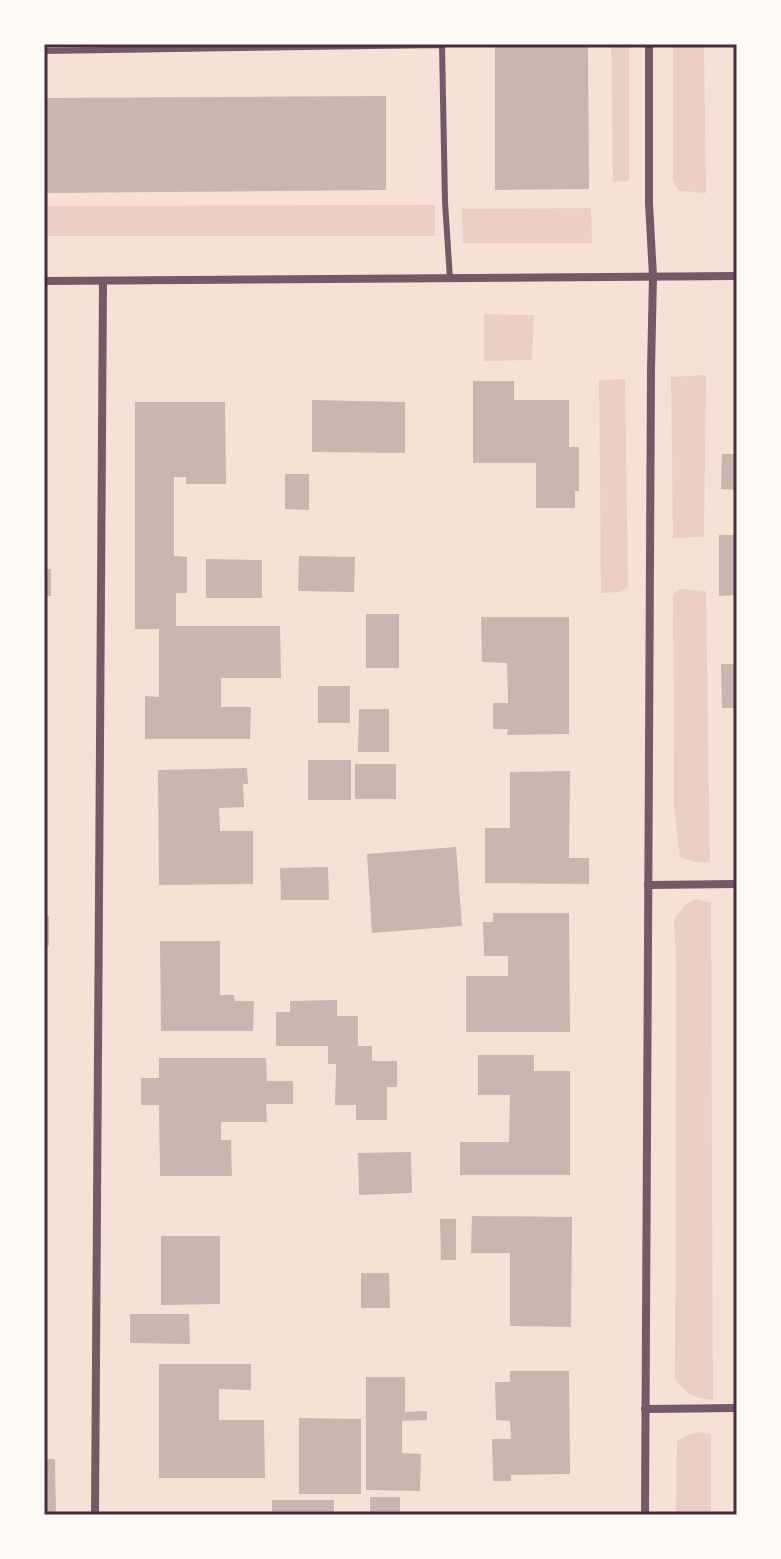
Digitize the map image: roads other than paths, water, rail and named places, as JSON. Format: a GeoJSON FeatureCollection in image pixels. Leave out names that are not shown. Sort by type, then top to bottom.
{"type":"FeatureCollection","features":[{"type":"Feature","properties":{"kind":"street"},"geometry":{"type":"LineString","coordinates":[[645,1515],[653,276],[649,203],[649,44]]}},
{"type":"Feature","properties":{"kind":"street"},"geometry":{"type":"LineString","coordinates":[[44,281],[737,276]]}},
{"type":"Feature","properties":{"kind":"street"},"geometry":{"type":"LineString","coordinates":[[95,1515],[103,281]]}},
{"type":"Feature","properties":{"kind":"street"},"geometry":{"type":"LineString","coordinates":[[648,885],[737,884]]}},
{"type":"Feature","properties":{"kind":"street"},"geometry":{"type":"LineString","coordinates":[[645,1409],[737,1408]]}},
{"type":"Feature","properties":{"kind":"lane"},"geometry":{"type":"LineString","coordinates":[[44,51],[442,45],[450,279]]}}]}
